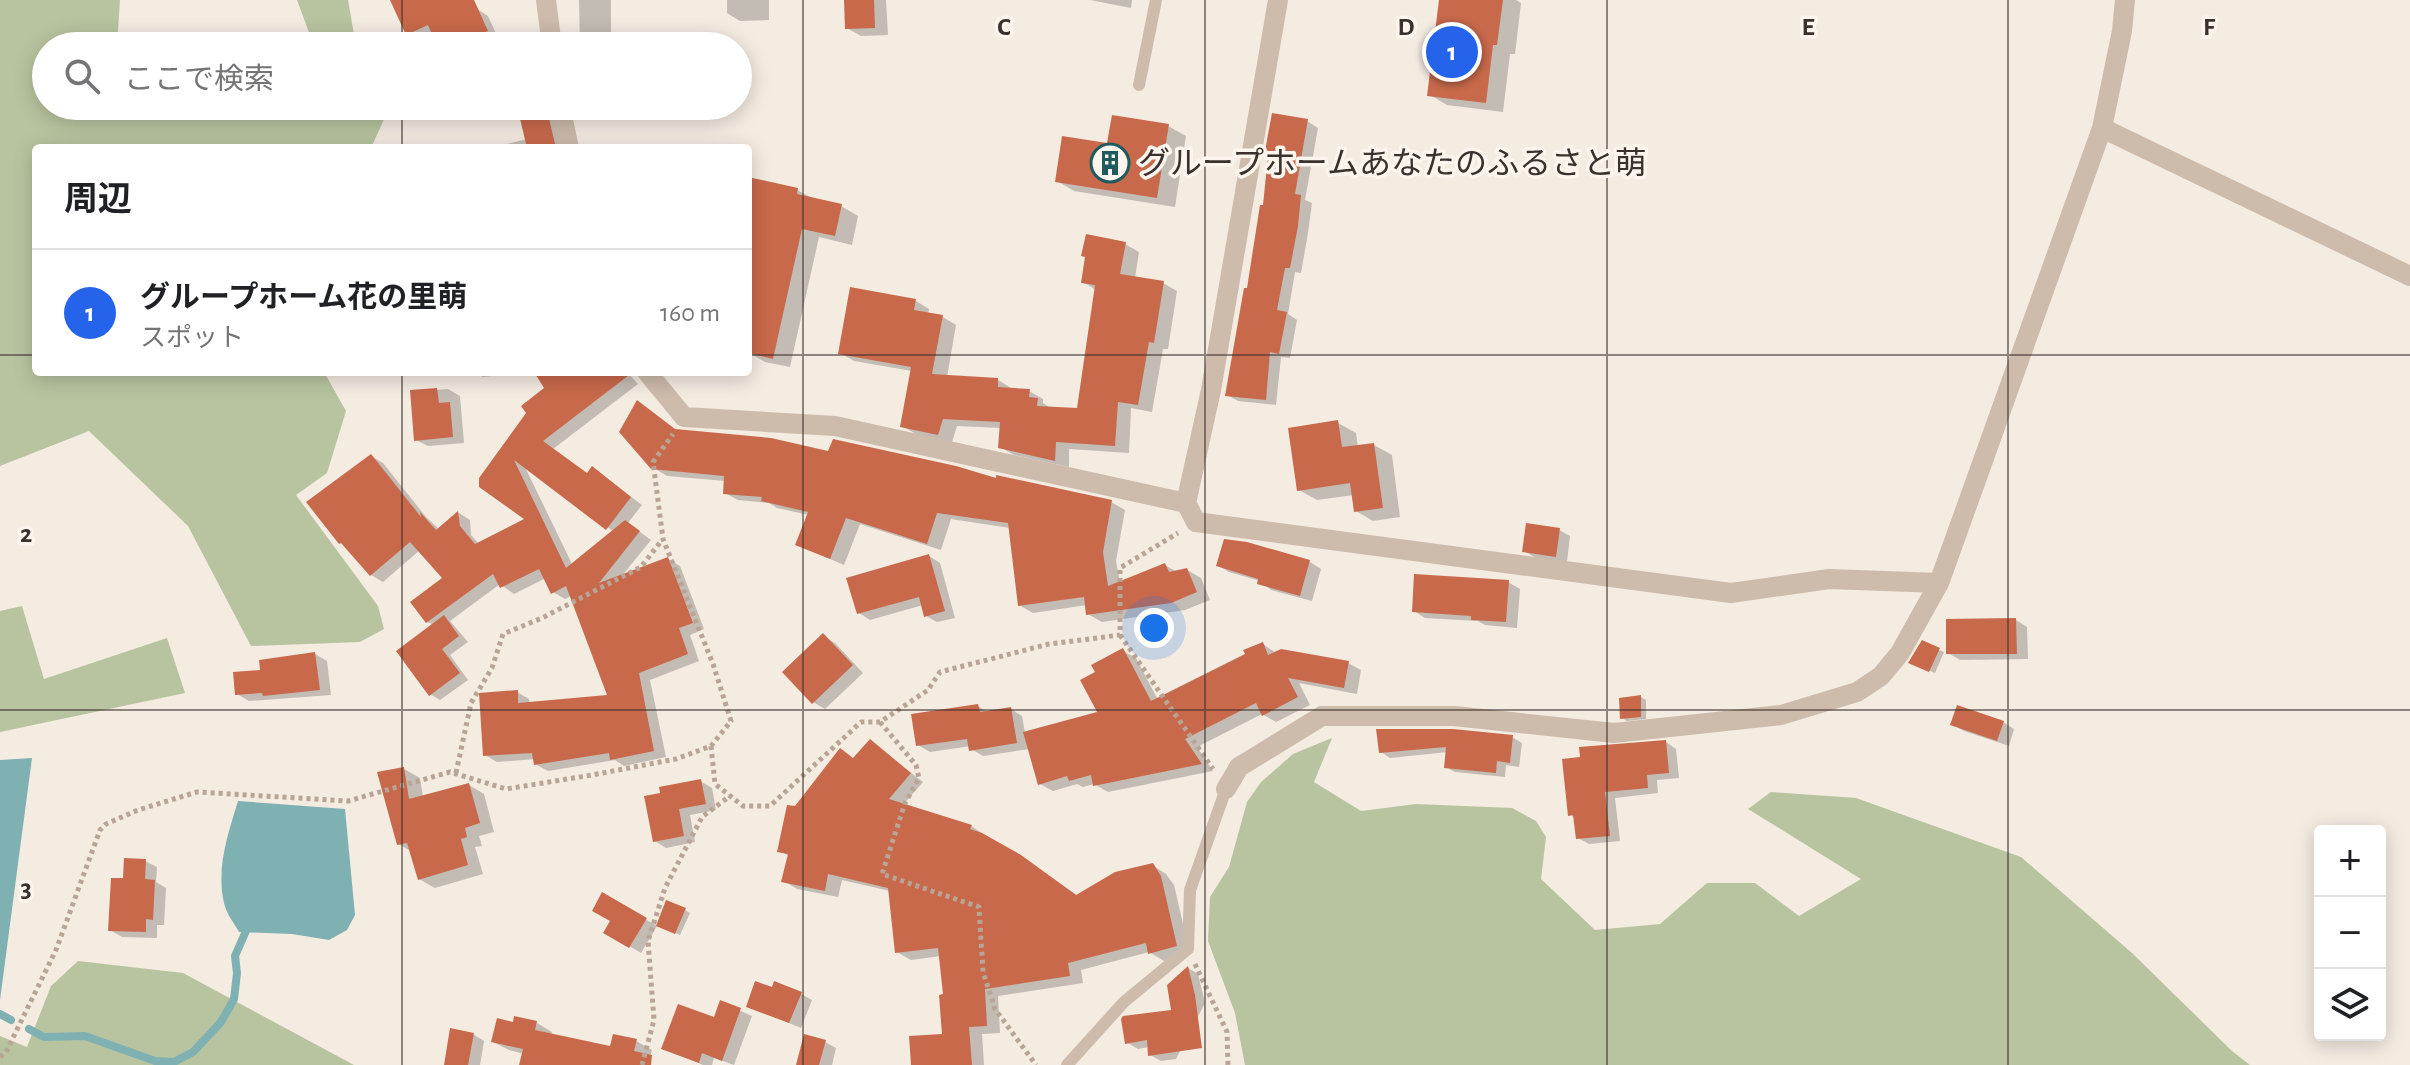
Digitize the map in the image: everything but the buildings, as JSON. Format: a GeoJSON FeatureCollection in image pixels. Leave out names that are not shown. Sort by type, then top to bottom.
{"type":"FeatureCollection","features":[{"type":"Feature","properties":{"kind":"street"},"geometry":{"type":"LineString","coordinates":[[546,0],[550,32]]}},
{"type":"Feature","properties":{"kind":"street"},"geometry":{"type":"LineString","coordinates":[[1278,0],[1211,390],[1186,503],[1196,522],[1731,593],[1829,579],[1939,583]]}},
{"type":"Feature","properties":{"kind":"street"},"geometry":{"type":"LineString","coordinates":[[1226,789],[1239,767],[1322,716],[1454,716],[1614,733],[1781,715],[1857,692],[1881,676],[1900,653],[1939,583],[2102,128],[2122,31],[2125,0]]}},
{"type":"Feature","properties":{"kind":"street"},"geometry":{"type":"LineString","coordinates":[[563,120],[568,144]]}},
{"type":"Feature","properties":{"kind":"street"},"geometry":{"type":"LineString","coordinates":[[2102,128],[2410,276]]}},
{"type":"Feature","properties":{"kind":"street"},"geometry":{"type":"LineString","coordinates":[[650,376],[684,417],[835,426],[1186,503]]}},
{"type":"Feature","properties":{"kind":"lane"},"geometry":{"type":"LineString","coordinates":[[1139,85],[1156,0]]}},
{"type":"Feature","properties":{"kind":"lane"},"geometry":{"type":"LineString","coordinates":[[1067,1065],[1124,1002],[1188,949],[1190,890],[1226,789]]}},
{"type":"Feature","properties":{"kind":"path"},"geometry":{"type":"LineString","coordinates":[[0,1057],[6,1052],[56,950],[100,830],[106,824],[138,810],[197,792],[348,801],[450,772],[506,789],[676,759],[711,746],[731,721],[713,664],[663,539],[653,462],[684,417]]}},
{"type":"Feature","properties":{"kind":"path"},"geometry":{"type":"LineString","coordinates":[[1196,522],[1120,568],[1120,635],[1226,789]]}},
{"type":"Feature","properties":{"kind":"path"},"geometry":{"type":"LineString","coordinates":[[456,773],[471,703],[492,668],[503,634],[542,618],[641,567],[663,539]]}},
{"type":"Feature","properties":{"kind":"path"},"geometry":{"type":"LineString","coordinates":[[711,746],[715,784],[743,806],[770,806],[861,722],[880,722],[928,690],[940,672],[1049,644],[1120,635]]}},
{"type":"Feature","properties":{"kind":"path"},"geometry":{"type":"LineString","coordinates":[[880,722],[916,765],[919,778],[905,803],[882,874],[979,907],[983,972],[995,1009],[1036,1065]]}},
{"type":"Feature","properties":{"kind":"path"},"geometry":{"type":"LineString","coordinates":[[642,1065],[654,1020],[648,941],[665,888],[702,817],[730,796]]}},
{"type":"Feature","properties":{"kind":"path"},"geometry":{"type":"LineString","coordinates":[[1188,949],[1227,1032],[1228,1065]]}},
{"type":"Feature","properties":{"kind":"green space"},"geometry":{"type":"Polygon","coordinates":[[[0,0],[120,0],[118,32],[32,32],[32,120],[384,120],[373,144],[32,144],[32,376],[326,376],[346,411],[327,473],[296,495],[378,606],[384,629],[360,642],[251,646],[188,526],[89,431],[0,466],[0,0]]]}},
{"type":"Feature","properties":{"kind":"green space"},"geometry":{"type":"Polygon","coordinates":[[[297,0],[348,0],[354,32],[309,32],[297,0]]]}},
{"type":"Feature","properties":{"kind":"green space"},"geometry":{"type":"Polygon","coordinates":[[[22,606],[44,679],[167,638],[185,693],[0,732],[0,611],[22,606]]]}},
{"type":"Feature","properties":{"kind":"green space"},"geometry":{"type":"Polygon","coordinates":[[[1332,738],[1314,782],[1361,811],[1416,804],[1512,808],[1536,821],[1546,837],[1541,879],[1595,930],[1660,924],[1707,883],[1755,883],[1799,916],[1861,879],[1748,809],[1771,792],[1856,798],[2021,857],[2132,953],[2250,1065],[1245,1065],[1235,1013],[1208,941],[1210,897],[1229,867],[1247,802],[1261,782],[1293,754],[1332,738]]]}},
{"type":"Feature","properties":{"kind":"green space"},"geometry":{"type":"Polygon","coordinates":[[[78,961],[183,973],[354,1065],[0,1065],[0,1036],[27,1047],[51,986],[78,961]]]}},
{"type":"Feature","properties":{"kind":"water"},"geometry":{"type":"Polygon","coordinates":[[[32,758],[0,1000],[0,760],[32,758]]]}},
{"type":"Feature","properties":{"kind":"water"},"geometry":{"type":"Polygon","coordinates":[[[238,801],[345,809],[355,915],[347,930],[329,940],[292,934],[239,932],[225,907],[221,877],[224,851],[238,801]]]}},
{"type":"Feature","properties":{"kind":"waterway"},"geometry":{"type":"LineString","coordinates":[[29,1029],[44,1037],[85,1036],[155,1061],[174,1062],[193,1052],[221,1022],[234,999],[235,956],[249,924]]}},
{"type":"Feature","properties":{"kind":"waterway"},"geometry":{"type":"LineString","coordinates":[[0,1014],[11,1020]]}},
{"type":"Feature","properties":{"kind":"place","name":"グループホーム花の里萌"},"geometry":{"type":"Point","coordinates":[1452,52]}},
{"type":"Feature","properties":{"kind":"place","name":"グループホームあなたのふるさと萌"},"geometry":{"type":"Point","coordinates":[1110,163]}}]}
